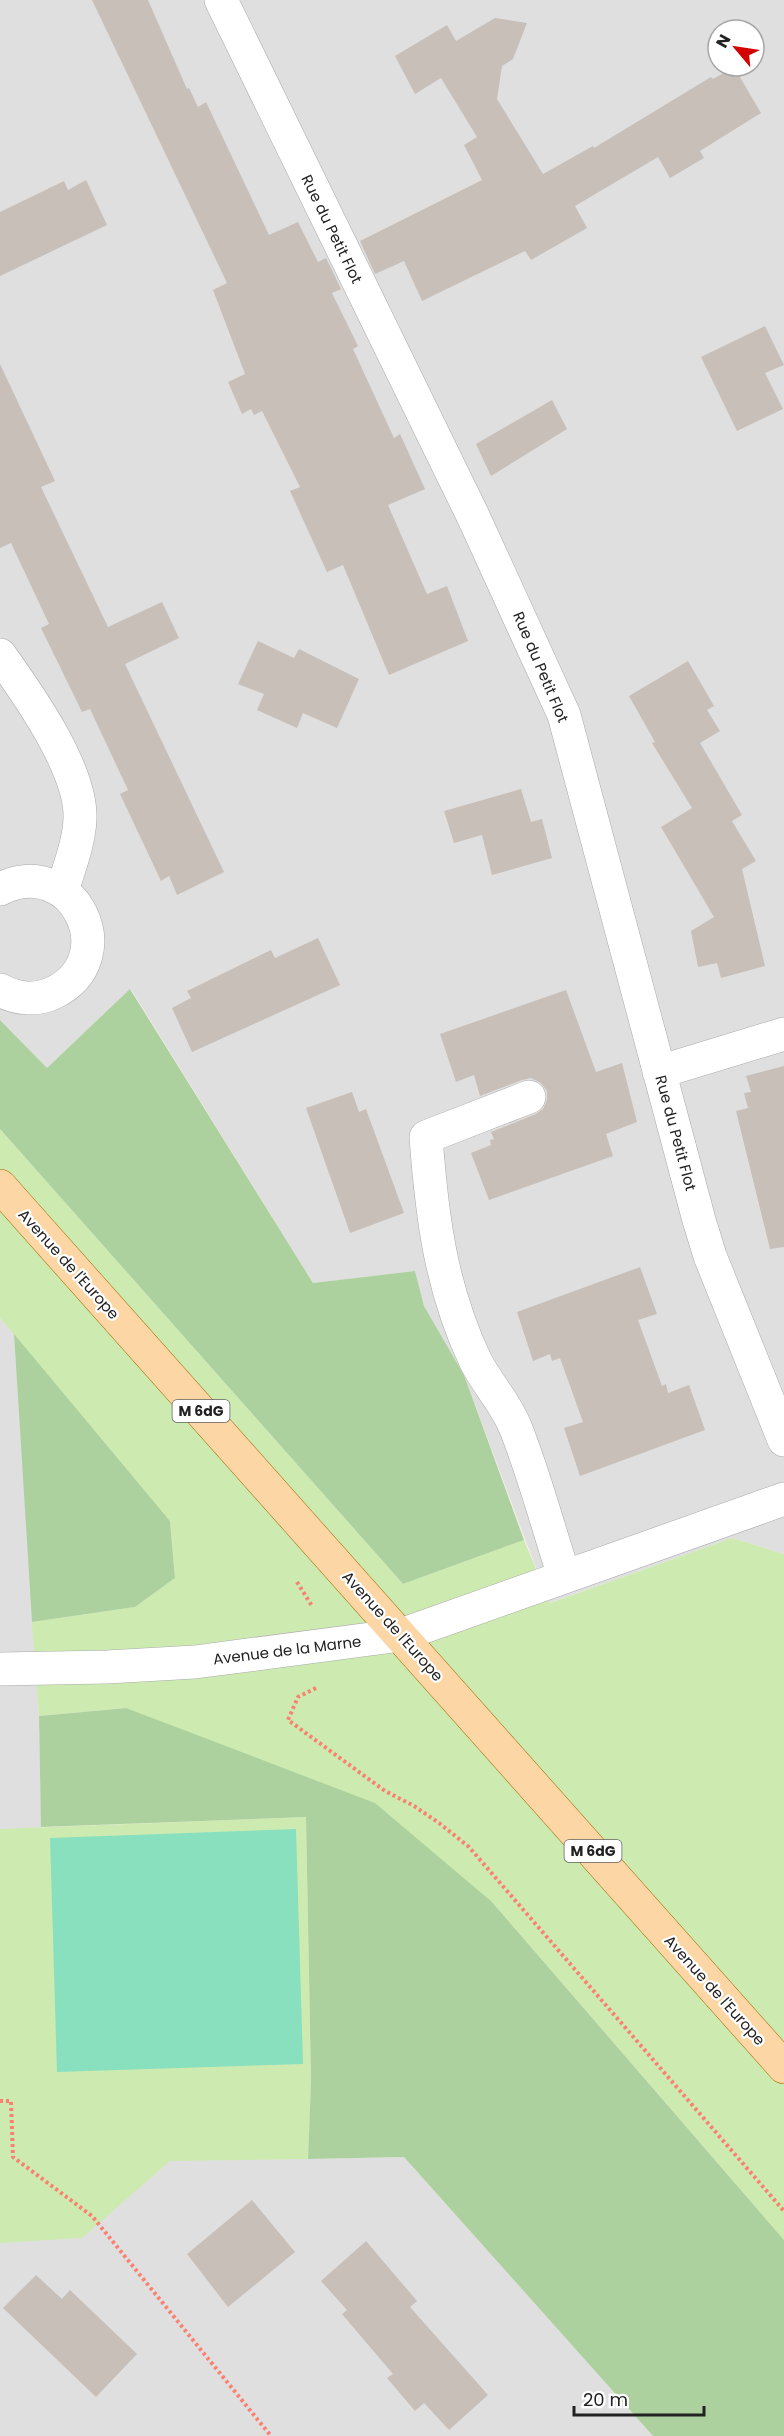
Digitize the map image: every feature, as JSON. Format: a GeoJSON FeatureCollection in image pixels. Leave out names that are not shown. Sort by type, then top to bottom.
{"type":"FeatureCollection","features":[{"type":"Feature","properties":{"kind":"main road","name":"Avenue de l'Europe"},"geometry":{"type":"LineString","coordinates":[[0,1186],[784,2067]]}},
{"type":"Feature","properties":{"kind":"street","name":"Rue du Petit Flot"},"geometry":{"type":"LineString","coordinates":[[221,0],[473,516],[556,694],[576,756],[710,1256],[784,1440]]}},
{"type":"Feature","properties":{"kind":"street"},"geometry":{"type":"LineString","coordinates":[[0,655],[23,686],[57,746],[72,777],[79,803],[78,837],[62,891]]}},
{"type":"Feature","properties":{"kind":"street"},"geometry":{"type":"LineString","coordinates":[[0,890],[11,884],[32,881],[43,882],[62,891],[78,906],[87,925],[88,947],[81,968],[68,984],[50,995],[28,998],[0,990]]}},
{"type":"Feature","properties":{"kind":"street"},"geometry":{"type":"LineString","coordinates":[[660,1072],[784,1034]]}},
{"type":"Feature","properties":{"kind":"street"},"geometry":{"type":"LineString","coordinates":[[529,1097],[426,1137],[430,1196],[440,1260],[449,1294],[477,1363],[515,1426],[564,1576]]}},
{"type":"Feature","properties":{"kind":"street","name":"Avenue de la Marne"},"geometry":{"type":"LineString","coordinates":[[0,1669],[108,1667],[195,1662],[401,1635],[784,1499]]}},
{"type":"Feature","properties":{"kind":"path"},"geometry":{"type":"LineString","coordinates":[[295,1579],[337,1644],[339,1682],[314,1688],[298,1697],[288,1720],[385,1791],[414,1806],[439,1823],[469,1847],[784,2211]]}},
{"type":"Feature","properties":{"kind":"path"},"geometry":{"type":"LineString","coordinates":[[0,2101],[11,2101],[13,2157],[92,2216],[271,2436]]}},
{"type":"Feature","properties":{"kind":"shaded area"},"geometry":{"type":"Polygon","coordinates":[[[0,0],[784,0],[784,1554],[732,1538],[549,1603],[464,1375],[424,1306],[415,1271],[313,1283],[131,989],[47,1068],[0,1020],[0,0]]]}},
{"type":"Feature","properties":{"kind":"shaded area"},"geometry":{"type":"Polygon","coordinates":[[[0,1318],[14,1334],[39,1716],[47,2087],[311,2082],[308,2159],[404,2157],[653,2436],[0,2436],[0,1318]]]}},
{"type":"Feature","properties":{"kind":"green space"},"geometry":{"type":"Polygon","coordinates":[[[130,989],[313,1283],[415,1271],[424,1306],[464,1375],[524,1540],[403,1584],[0,1129],[0,1020],[47,1068],[130,989]]]}},
{"type":"Feature","properties":{"kind":"green space"},"geometry":{"type":"Polygon","coordinates":[[[0,1129],[403,1584],[524,1540],[550,1603],[732,1538],[784,1554],[784,2240],[492,1902],[126,1708],[39,1716],[32,1622],[135,1607],[175,1578],[170,1521],[0,1318],[0,1129]]]}},
{"type":"Feature","properties":{"kind":"green space"},"geometry":{"type":"Polygon","coordinates":[[[14,1334],[170,1521],[175,1578],[135,1607],[32,1622],[14,1334]]]}},
{"type":"Feature","properties":{"kind":"green space"},"geometry":{"type":"Polygon","coordinates":[[[126,1708],[375,1803],[492,1902],[784,2240],[784,2436],[653,2436],[404,2157],[308,2159],[311,2082],[306,1817],[41,1827],[39,1716],[126,1708]]]}},
{"type":"Feature","properties":{"kind":"green space"},"geometry":{"type":"Polygon","coordinates":[[[306,1817],[311,2082],[308,2159],[170,2161],[82,2238],[0,2243],[0,1829],[306,1817]]]}},
{"type":"Feature","properties":{"kind":"green space"},"geometry":{"type":"Polygon","coordinates":[[[296,1829],[303,2064],[57,2072],[50,1838],[296,1829]]]}},
{"type":"Feature","properties":{"kind":"building"},"geometry":{"type":"Polygon","coordinates":[[[92,0],[148,0],[187,89],[189,88],[198,107],[206,102],[269,235],[298,222],[318,262],[326,258],[341,289],[332,293],[358,346],[353,349],[394,438],[400,434],[425,489],[388,505],[427,594],[447,586],[468,641],[389,675],[343,565],[327,572],[290,491],[300,487],[262,411],[254,415],[251,409],[242,414],[228,382],[245,374],[213,290],[227,283],[92,0]]]}},
{"type":"Feature","properties":{"kind":"building"},"geometry":{"type":"Polygon","coordinates":[[[495,18],[527,23],[513,59],[502,66],[497,99],[543,174],[593,146],[594,148],[709,78],[740,78],[761,113],[700,151],[704,158],[670,178],[658,157],[575,206],[587,228],[531,260],[525,251],[422,301],[404,261],[375,274],[360,241],[482,180],[464,145],[477,137],[441,78],[415,94],[395,56],[447,25],[456,41],[495,18]]]}},
{"type":"Feature","properties":{"kind":"building"},"geometry":{"type":"Polygon","coordinates":[[[86,180],[107,225],[0,276],[0,212],[64,181],[68,190],[86,180]]]}},
{"type":"Feature","properties":{"kind":"building"},"geometry":{"type":"Polygon","coordinates":[[[765,326],[784,365],[765,373],[783,409],[737,431],[701,357],[765,326]]]}},
{"type":"Feature","properties":{"kind":"building"},"geometry":{"type":"Polygon","coordinates":[[[0,364],[55,481],[41,487],[108,627],[162,602],[179,638],[125,664],[224,872],[177,895],[169,876],[161,881],[120,794],[128,790],[90,709],[82,712],[41,628],[49,624],[11,543],[0,548],[0,364]]]}},
{"type":"Feature","properties":{"kind":"building"},"geometry":{"type":"Polygon","coordinates":[[[552,400],[567,429],[491,476],[476,444],[552,400]]]}},
{"type":"Feature","properties":{"kind":"building"},"geometry":{"type":"Polygon","coordinates":[[[258,641],[294,658],[299,649],[359,679],[337,728],[303,713],[297,728],[257,710],[264,694],[238,684],[258,641]]]}},
{"type":"Feature","properties":{"kind":"building"},"geometry":{"type":"Polygon","coordinates":[[[688,661],[714,706],[707,710],[720,731],[700,743],[742,815],[732,821],[756,861],[742,869],[765,966],[721,978],[717,963],[698,967],[691,931],[714,917],[661,827],[692,808],[652,743],[655,742],[629,696],[688,661]]]}},
{"type":"Feature","properties":{"kind":"building"},"geometry":{"type":"Polygon","coordinates":[[[521,789],[531,822],[542,819],[552,858],[492,875],[482,835],[454,843],[444,811],[521,789]]]}},
{"type":"Feature","properties":{"kind":"building"},"geometry":{"type":"Polygon","coordinates":[[[318,938],[340,985],[192,1052],[172,1008],[191,998],[187,991],[271,950],[275,958],[318,938]]]}},
{"type":"Feature","properties":{"kind":"building"},"geometry":{"type":"Polygon","coordinates":[[[566,990],[596,1072],[622,1063],[637,1122],[606,1134],[613,1156],[489,1200],[471,1153],[491,1145],[490,1140],[494,1139],[491,1132],[543,1109],[547,1100],[547,1091],[541,1083],[531,1078],[480,1096],[474,1075],[456,1082],[440,1034],[566,990]]]}},
{"type":"Feature","properties":{"kind":"building"},"geometry":{"type":"Polygon","coordinates":[[[784,1066],[784,1247],[770,1249],[736,1111],[748,1108],[744,1093],[751,1092],[746,1076],[784,1066]]]}},
{"type":"Feature","properties":{"kind":"building"},"geometry":{"type":"Polygon","coordinates":[[[352,1092],[359,1112],[366,1109],[404,1213],[350,1233],[306,1108],[352,1092]]]}},
{"type":"Feature","properties":{"kind":"building"},"geometry":{"type":"Polygon","coordinates":[[[640,1267],[657,1314],[638,1320],[662,1386],[666,1384],[668,1393],[689,1385],[705,1430],[580,1476],[564,1428],[583,1422],[560,1358],[552,1361],[550,1354],[533,1361],[517,1312],[640,1267]]]}},
{"type":"Feature","properties":{"kind":"building"},"geometry":{"type":"Polygon","coordinates":[[[252,2200],[295,2252],[228,2307],[187,2254],[252,2200]]]}},
{"type":"Feature","properties":{"kind":"building"},"geometry":{"type":"Polygon","coordinates":[[[366,2241],[417,2301],[410,2307],[488,2395],[449,2430],[424,2403],[415,2411],[387,2378],[393,2374],[342,2314],[347,2310],[321,2281],[366,2241]]]}},
{"type":"Feature","properties":{"kind":"building"},"geometry":{"type":"Polygon","coordinates":[[[36,2275],[62,2299],[70,2290],[137,2354],[96,2397],[3,2308],[36,2275]]]}}]}
